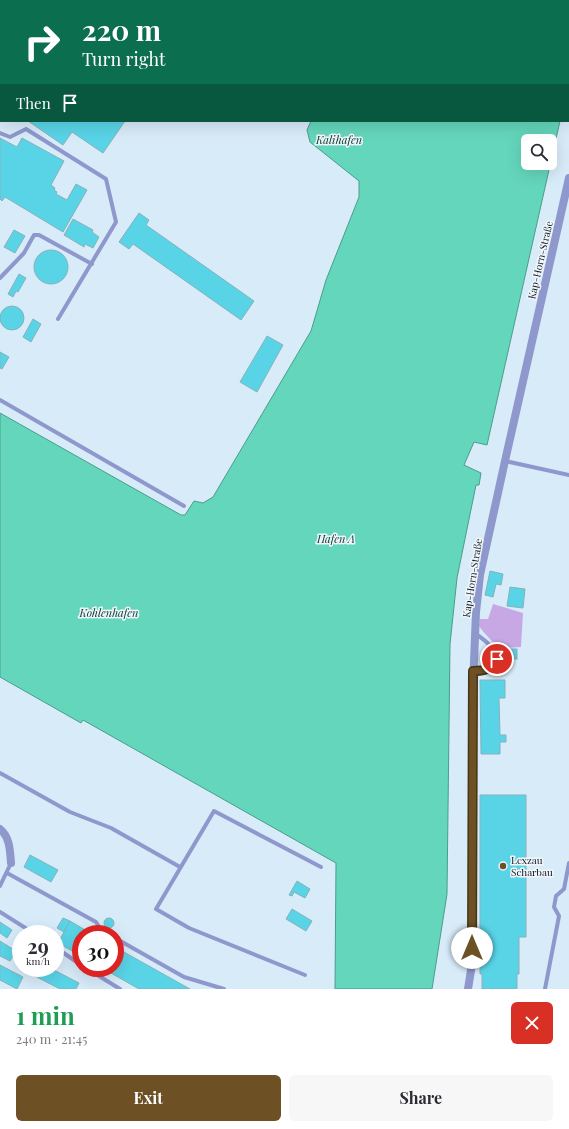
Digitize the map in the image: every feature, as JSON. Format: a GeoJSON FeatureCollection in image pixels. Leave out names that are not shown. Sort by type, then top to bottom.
{"type":"FeatureCollection","features":[{"type":"Feature","properties":{"kind":"street","name":"Kap-Horn-Straße"},"geometry":{"type":"LineString","coordinates":[[469,988],[472,964],[474,633],[480,575],[569,178]]}},
{"type":"Feature","properties":{"kind":"street"},"geometry":{"type":"LineString","coordinates":[[0,829],[4,832],[10,846],[11,863]]}},
{"type":"Feature","properties":{"kind":"lane"},"geometry":{"type":"LineString","coordinates":[[0,133],[10,137],[26,129],[106,180],[116,222],[58,319]]}},
{"type":"Feature","properties":{"kind":"lane"},"geometry":{"type":"LineString","coordinates":[[0,278],[24,254],[34,235],[39,235],[92,264]]}},
{"type":"Feature","properties":{"kind":"lane"},"geometry":{"type":"LineString","coordinates":[[0,400],[184,506]]}},
{"type":"Feature","properties":{"kind":"lane"},"geometry":{"type":"LineString","coordinates":[[505,461],[569,475]]}},
{"type":"Feature","properties":{"kind":"lane"},"geometry":{"type":"LineString","coordinates":[[473,671],[484,671],[492,667],[497,659],[495,650],[485,640],[474,633]]}},
{"type":"Feature","properties":{"kind":"lane"},"geometry":{"type":"LineString","coordinates":[[1,774],[70,812],[111,828],[180,867]]}},
{"type":"Feature","properties":{"kind":"lane"},"geometry":{"type":"LineString","coordinates":[[305,976],[189,928],[156,909],[214,811],[321,867]]}},
{"type":"Feature","properties":{"kind":"lane"},"geometry":{"type":"LineString","coordinates":[[0,886],[11,863]]}},
{"type":"Feature","properties":{"kind":"lane"},"geometry":{"type":"LineString","coordinates":[[545,989],[559,916],[554,907],[555,901],[556,896],[564,889],[569,863]]}},
{"type":"Feature","properties":{"kind":"lane"},"geometry":{"type":"LineString","coordinates":[[7,872],[96,922],[98,925]]}},
{"type":"Feature","properties":{"kind":"lane"},"geometry":{"type":"LineString","coordinates":[[0,912],[21,925]]}},
{"type":"Feature","properties":{"kind":"lane"},"geometry":{"type":"LineString","coordinates":[[124,943],[184,977],[224,989]]}},
{"type":"Feature","properties":{"kind":"lane"},"geometry":{"type":"LineString","coordinates":[[101,977],[120,989]]}},
{"type":"Feature","properties":{"kind":"shaded area"},"geometry":{"type":"Polygon","coordinates":[[[493,604],[523,613],[521,647],[504,648],[503,675],[493,675],[501,660],[500,654],[498,649],[479,626],[480,619],[488,619],[493,604]]]}},
{"type":"Feature","properties":{"kind":"water","name":"Hafen A"},"geometry":{"type":"Polygon","coordinates":[[[311,122],[560,122],[557,134],[521,134],[521,170],[549,170],[487,445],[474,442],[464,465],[481,473],[479,485],[476,485],[457,578],[450,644],[447,894],[432,989],[335,989],[336,863],[83,720],[81,723],[0,677],[0,413],[181,515],[185,515],[194,501],[203,503],[213,497],[311,331],[326,280],[359,197],[359,181],[310,142],[307,130],[311,122]]]}},
{"type":"Feature","properties":{"kind":"building"},"geometry":{"type":"Polygon","coordinates":[[[29,122],[124,122],[103,153],[72,132],[63,145],[29,122]]]}},
{"type":"Feature","properties":{"kind":"building"},"geometry":{"type":"Polygon","coordinates":[[[0,138],[17,147],[22,138],[64,161],[51,185],[55,188],[54,190],[57,192],[56,194],[67,200],[76,184],[87,190],[63,232],[5,197],[2,201],[0,199],[0,138]]]}},
{"type":"Feature","properties":{"kind":"building"},"geometry":{"type":"Polygon","coordinates":[[[139,213],[149,220],[146,225],[254,301],[241,320],[133,244],[129,249],[119,242],[139,213]]]}},
{"type":"Feature","properties":{"kind":"building"},"geometry":{"type":"Polygon","coordinates":[[[73,219],[93,230],[92,232],[99,237],[93,248],[85,244],[84,247],[64,235],[73,219]]]}},
{"type":"Feature","properties":{"kind":"building"},"geometry":{"type":"Polygon","coordinates":[[[14,230],[25,236],[15,253],[4,247],[14,230]]]}},
{"type":"Feature","properties":{"kind":"building"},"geometry":{"type":"Polygon","coordinates":[[[48,250],[54,250],[58,251],[65,257],[68,267],[67,274],[61,281],[54,284],[48,284],[44,283],[37,277],[34,270],[34,264],[35,260],[41,253],[48,250]]]}},
{"type":"Feature","properties":{"kind":"building"},"geometry":{"type":"Polygon","coordinates":[[[19,274],[26,278],[18,292],[16,291],[13,297],[8,294],[19,274]]]}},
{"type":"Feature","properties":{"kind":"building"},"geometry":{"type":"Polygon","coordinates":[[[12,306],[20,310],[24,318],[20,326],[12,330],[4,326],[0,318],[4,310],[12,306]]]}},
{"type":"Feature","properties":{"kind":"building"},"geometry":{"type":"Polygon","coordinates":[[[33,319],[41,324],[31,342],[23,337],[33,319]]]}},
{"type":"Feature","properties":{"kind":"building"},"geometry":{"type":"Polygon","coordinates":[[[267,336],[283,345],[257,392],[240,382],[267,336]]]}},
{"type":"Feature","properties":{"kind":"building"},"geometry":{"type":"Polygon","coordinates":[[[0,352],[9,357],[2,369],[0,368],[0,352]]]}},
{"type":"Feature","properties":{"kind":"building"},"geometry":{"type":"Polygon","coordinates":[[[490,571],[503,574],[501,585],[496,584],[493,597],[485,595],[490,571]]]}},
{"type":"Feature","properties":{"kind":"building"},"geometry":{"type":"Polygon","coordinates":[[[510,587],[525,589],[523,608],[507,606],[510,587]]]}},
{"type":"Feature","properties":{"kind":"building"},"geometry":{"type":"Polygon","coordinates":[[[510,649],[517,649],[517,659],[510,659],[510,649]]]}},
{"type":"Feature","properties":{"kind":"building"},"geometry":{"type":"Polygon","coordinates":[[[480,680],[505,680],[505,698],[499,698],[500,735],[506,735],[506,742],[500,742],[500,754],[481,754],[480,680]]]}},
{"type":"Feature","properties":{"kind":"building","name":"Lexzau Scharbau"},"geometry":{"type":"Polygon","coordinates":[[[480,795],[526,795],[526,937],[519,937],[519,974],[517,974],[517,989],[482,989],[482,974],[480,974],[480,795]]]}},
{"type":"Feature","properties":{"kind":"building"},"geometry":{"type":"Polygon","coordinates":[[[30,855],[58,870],[51,882],[24,867],[30,855]]]}},
{"type":"Feature","properties":{"kind":"building"},"geometry":{"type":"Polygon","coordinates":[[[297,881],[310,889],[305,898],[294,892],[292,896],[289,895],[297,881]]]}},
{"type":"Feature","properties":{"kind":"building"},"geometry":{"type":"Polygon","coordinates":[[[292,909],[312,921],[306,931],[286,919],[292,909]]]}},
{"type":"Feature","properties":{"kind":"building"},"geometry":{"type":"Polygon","coordinates":[[[63,918],[70,921],[64,932],[64,925],[59,925],[63,918]]]}},
{"type":"Feature","properties":{"kind":"building"},"geometry":{"type":"Polygon","coordinates":[[[107,918],[111,918],[114,921],[114,925],[104,925],[104,921],[107,918]]]}},
{"type":"Feature","properties":{"kind":"building"},"geometry":{"type":"Polygon","coordinates":[[[70,921],[77,925],[72,925],[72,951],[64,946],[64,932],[70,921]]]}},
{"type":"Feature","properties":{"kind":"building"},"geometry":{"type":"Polygon","coordinates":[[[0,922],[12,930],[7,938],[0,933],[0,922]]]}},
{"type":"Feature","properties":{"kind":"building"},"geometry":{"type":"Polygon","coordinates":[[[0,941],[12,948],[12,958],[10,961],[0,956],[0,941]]]}},
{"type":"Feature","properties":{"kind":"building"},"geometry":{"type":"Polygon","coordinates":[[[124,952],[190,989],[139,989],[118,977],[124,977],[124,952]]]}},
{"type":"Feature","properties":{"kind":"building"},"geometry":{"type":"Polygon","coordinates":[[[0,965],[12,971],[12,977],[23,977],[17,989],[0,980],[0,965]]]}},
{"type":"Feature","properties":{"kind":"building"},"geometry":{"type":"Polygon","coordinates":[[[64,975],[79,983],[76,989],[60,989],[37,977],[64,977],[64,975]]]}},
{"type":"Feature","properties":{"kind":"place","name":"Lexzau Scharbau"},"geometry":{"type":"Point","coordinates":[503,866]}},
{"type":"Feature","properties":{"kind":"route"},"geometry":{"type":"LineString","coordinates":[[472,948],[473,671],[484,671],[492,667],[497,659]]}},
{"type":"Feature","properties":{"kind":"water label","name":"Kalihafen"},"geometry":{"type":"Point","coordinates":[339,140]}},
{"type":"Feature","properties":{"kind":"water label","name":"Kohlenhafen"},"geometry":{"type":"Point","coordinates":[109,613]}}]}
